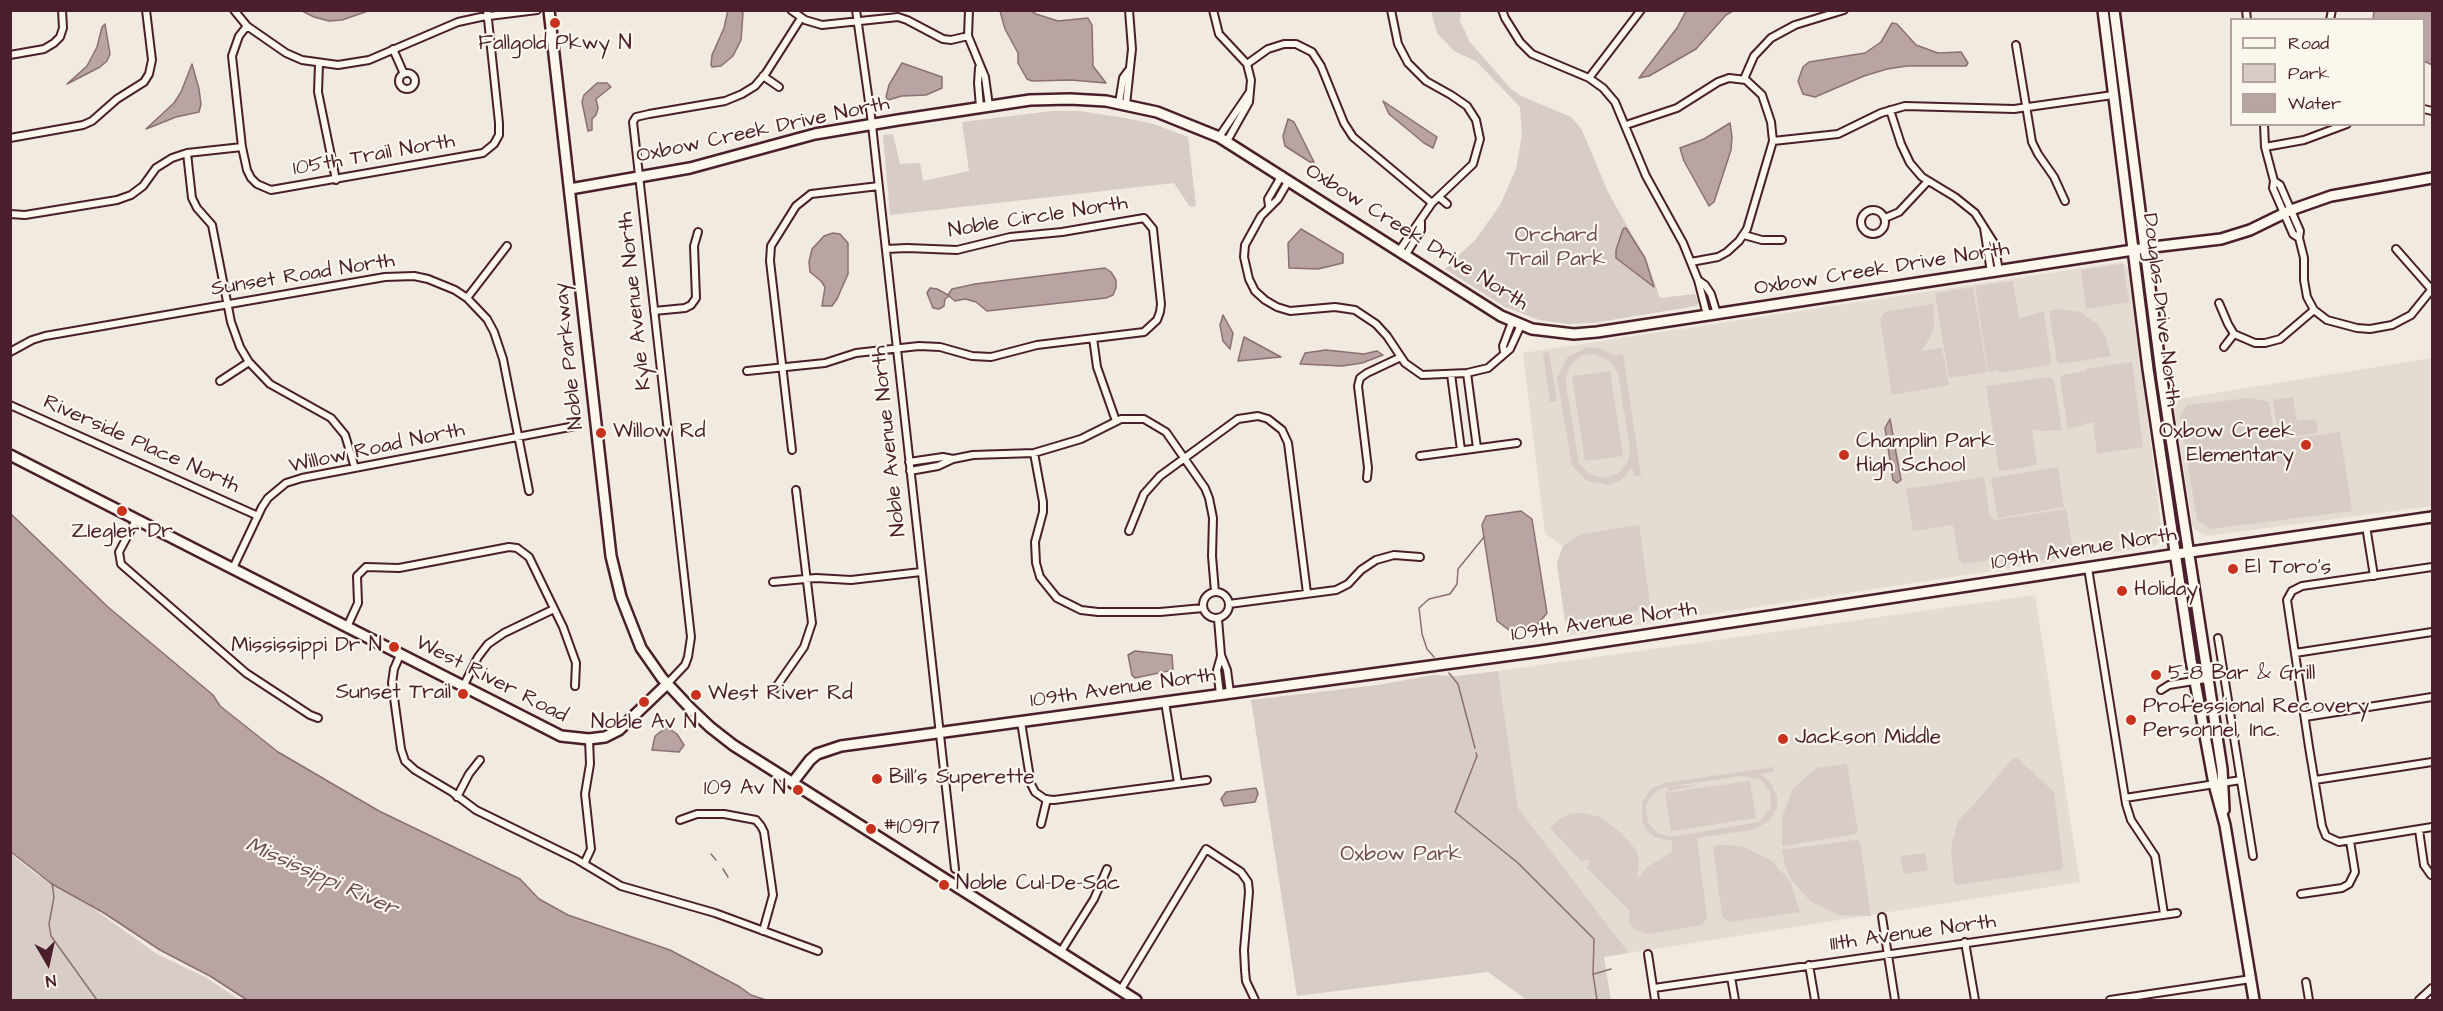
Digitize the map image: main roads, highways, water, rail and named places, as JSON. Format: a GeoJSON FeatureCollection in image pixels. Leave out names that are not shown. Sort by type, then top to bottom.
{"type":"FeatureCollection","features":[{"type":"Feature","properties":{"kind":"water"},"geometry":{"type":"Polygon","coordinates":[[[728,10],[743,13],[741,40],[733,56],[721,66],[712,67],[712,55],[724,28],[728,10]]]}},
{"type":"Feature","properties":{"kind":"water"},"geometry":{"type":"Polygon","coordinates":[[[302,11],[368,11],[342,20],[329,21],[302,11]]]}},
{"type":"Feature","properties":{"kind":"water"},"geometry":{"type":"Polygon","coordinates":[[[1000,11],[1031,11],[1058,21],[1088,18],[1092,25],[1093,66],[1106,83],[1027,79],[1018,63],[1018,53],[1005,29],[1000,11]]]}},
{"type":"Feature","properties":{"kind":"water"},"geometry":{"type":"Polygon","coordinates":[[[1686,11],[1733,11],[1726,15],[1696,49],[1649,76],[1639,78],[1677,28],[1686,11]]]}},
{"type":"Feature","properties":{"kind":"water"},"geometry":{"type":"Polygon","coordinates":[[[2374,11],[2432,11],[2432,65],[2425,62],[2425,18],[2373,18],[2374,11]]]}},
{"type":"Feature","properties":{"kind":"water"},"geometry":{"type":"Polygon","coordinates":[[[1892,23],[1897,24],[1916,45],[1938,53],[1961,52],[1968,63],[1966,66],[1907,66],[1887,69],[1864,76],[1815,97],[1803,94],[1798,81],[1803,67],[1809,62],[1865,53],[1881,42],[1892,23]]]}},
{"type":"Feature","properties":{"kind":"water"},"geometry":{"type":"Polygon","coordinates":[[[105,24],[110,54],[107,61],[67,84],[87,66],[105,24]]]}},
{"type":"Feature","properties":{"kind":"water"},"geometry":{"type":"Polygon","coordinates":[[[902,63],[942,77],[942,88],[926,95],[902,96],[888,100],[886,97],[889,85],[902,63]]]}},
{"type":"Feature","properties":{"kind":"water"},"geometry":{"type":"Polygon","coordinates":[[[192,64],[199,89],[201,104],[199,112],[176,117],[146,129],[174,103],[192,64]]]}},
{"type":"Feature","properties":{"kind":"water"},"geometry":{"type":"Polygon","coordinates":[[[597,83],[607,83],[611,87],[596,99],[598,108],[592,119],[592,130],[588,131],[582,102],[584,95],[597,83]]]}},
{"type":"Feature","properties":{"kind":"water"},"geometry":{"type":"Polygon","coordinates":[[[1383,101],[1437,137],[1433,148],[1389,114],[1383,101]]]}},
{"type":"Feature","properties":{"kind":"water"},"geometry":{"type":"Polygon","coordinates":[[[1288,119],[1294,122],[1314,162],[1310,162],[1285,146],[1283,136],[1288,119]]]}},
{"type":"Feature","properties":{"kind":"water"},"geometry":{"type":"Polygon","coordinates":[[[1730,123],[1731,150],[1714,202],[1709,206],[1684,161],[1680,148],[1704,139],[1730,123]]]}},
{"type":"Feature","properties":{"kind":"water"},"geometry":{"type":"Polygon","coordinates":[[[1626,228],[1645,258],[1654,287],[1616,258],[1616,250],[1623,229],[1626,228]]]}},
{"type":"Feature","properties":{"kind":"water"},"geometry":{"type":"Polygon","coordinates":[[[1301,229],[1343,254],[1343,263],[1318,269],[1289,268],[1288,243],[1301,229]]]}},
{"type":"Feature","properties":{"kind":"water"},"geometry":{"type":"Polygon","coordinates":[[[833,233],[840,234],[848,243],[848,274],[832,306],[822,306],[825,287],[810,272],[809,262],[812,249],[824,236],[833,233]]]}},
{"type":"Feature","properties":{"kind":"water"},"geometry":{"type":"Polygon","coordinates":[[[1105,268],[1116,280],[1113,295],[1106,298],[987,311],[976,302],[965,299],[955,301],[949,296],[945,299],[944,306],[939,309],[933,308],[927,293],[930,288],[948,295],[952,289],[975,284],[1105,268]]]}},
{"type":"Feature","properties":{"kind":"water"},"geometry":{"type":"Polygon","coordinates":[[[1223,315],[1233,333],[1230,349],[1223,341],[1220,325],[1223,315]]]}},
{"type":"Feature","properties":{"kind":"water"},"geometry":{"type":"Polygon","coordinates":[[[1244,337],[1281,357],[1238,361],[1244,337]]]}},
{"type":"Feature","properties":{"kind":"water"},"geometry":{"type":"Polygon","coordinates":[[[1326,350],[1364,354],[1377,351],[1383,355],[1362,363],[1342,366],[1300,364],[1305,353],[1326,350]]]}},
{"type":"Feature","properties":{"kind":"water"},"geometry":{"type":"Polygon","coordinates":[[[1890,419],[1901,480],[1897,483],[1893,480],[1885,428],[1890,419]]]}},
{"type":"Feature","properties":{"kind":"water"},"geometry":{"type":"Polygon","coordinates":[[[1521,511],[1532,519],[1547,613],[1537,625],[1509,630],[1497,621],[1482,525],[1486,516],[1521,511]]]}},
{"type":"Feature","properties":{"kind":"water","name":"Mississippi River"},"geometry":{"type":"Polygon","coordinates":[[[11,514],[108,607],[213,695],[220,706],[278,752],[379,811],[520,879],[539,899],[568,915],[670,950],[751,995],[766,1000],[247,1000],[52,884],[11,852],[11,514]]]}},
{"type":"Feature","properties":{"kind":"water"},"geometry":{"type":"Polygon","coordinates":[[[1135,651],[1172,655],[1173,670],[1135,678],[1132,675],[1128,655],[1135,651]]]}},
{"type":"Feature","properties":{"kind":"water"},"geometry":{"type":"Polygon","coordinates":[[[667,727],[677,734],[684,745],[679,752],[652,750],[655,736],[667,727]]]}},
{"type":"Feature","properties":{"kind":"water"},"geometry":{"type":"Polygon","coordinates":[[[1256,788],[1258,794],[1255,802],[1224,806],[1221,799],[1226,792],[1256,788]]]}},
{"type":"Feature","properties":{"kind":"waterway"},"geometry":{"type":"LineString","coordinates":[[1434,657],[1427,649],[1422,634],[1419,608],[1429,599],[1450,594],[1457,584],[1458,569],[1484,537]]}},
{"type":"Feature","properties":{"kind":"waterway"},"geometry":{"type":"LineString","coordinates":[[1449,673],[1458,684],[1475,748]]}},
{"type":"Feature","properties":{"kind":"waterway"},"geometry":{"type":"LineString","coordinates":[[1476,753],[1477,756],[1455,812],[1518,863],[1594,939],[1593,974],[1597,1000]]}},
{"type":"Feature","properties":{"kind":"waterway"},"geometry":{"type":"LineString","coordinates":[[711,854],[716,860]]}},
{"type":"Feature","properties":{"kind":"waterway"},"geometry":{"type":"LineString","coordinates":[[723,869],[728,877]]}},
{"type":"Feature","properties":{"kind":"waterway"},"geometry":{"type":"LineString","coordinates":[[52,883],[54,897],[49,924],[51,936],[97,1000]]}},
{"type":"Feature","properties":{"kind":"waterway"},"geometry":{"type":"LineString","coordinates":[[1594,974],[1611,969]]}},
{"type":"Feature","properties":{"kind":"place","name":"Fallgold Pkwy N"},"geometry":{"type":"Point","coordinates":[555,23]}},
{"type":"Feature","properties":{"kind":"place","name":"Willow Rd"},"geometry":{"type":"Point","coordinates":[601,433]}},
{"type":"Feature","properties":{"kind":"place","name":"Oxbow Creek Elementary"},"geometry":{"type":"Point","coordinates":[2306,445]}},
{"type":"Feature","properties":{"kind":"place","name":"Champlin Park High School"},"geometry":{"type":"Point","coordinates":[1844,455]}},
{"type":"Feature","properties":{"kind":"place","name":"ZIegler Dr"},"geometry":{"type":"Point","coordinates":[122,511]}},
{"type":"Feature","properties":{"kind":"place","name":"El Toro's"},"geometry":{"type":"Point","coordinates":[2233,569]}},
{"type":"Feature","properties":{"kind":"place","name":"Holiday"},"geometry":{"type":"Point","coordinates":[2122,591]}},
{"type":"Feature","properties":{"kind":"place","name":"Mississippi Dr N"},"geometry":{"type":"Point","coordinates":[394,647]}},
{"type":"Feature","properties":{"kind":"place","name":"5-8 Bar & Grill"},"geometry":{"type":"Point","coordinates":[2156,675]}},
{"type":"Feature","properties":{"kind":"place","name":"Sunset Trail"},"geometry":{"type":"Point","coordinates":[463,694]}},
{"type":"Feature","properties":{"kind":"place","name":"West River Rd"},"geometry":{"type":"Point","coordinates":[696,695]}},
{"type":"Feature","properties":{"kind":"place","name":"Noble Av N"},"geometry":{"type":"Point","coordinates":[644,702]}},
{"type":"Feature","properties":{"kind":"place","name":"Professional Recovery Personnel, Inc."},"geometry":{"type":"Point","coordinates":[2131,720]}},
{"type":"Feature","properties":{"kind":"place","name":"Jackson Middle"},"geometry":{"type":"Point","coordinates":[1783,739]}},
{"type":"Feature","properties":{"kind":"place","name":"Bill's Superette"},"geometry":{"type":"Point","coordinates":[877,779]}},
{"type":"Feature","properties":{"kind":"place","name":"109 Av N"},"geometry":{"type":"Point","coordinates":[798,790]}},
{"type":"Feature","properties":{"kind":"place","name":"#10917"},"geometry":{"type":"Point","coordinates":[871,829]}},
{"type":"Feature","properties":{"kind":"place","name":"Noble Cul-De-Sac"},"geometry":{"type":"Point","coordinates":[944,885]}},
{"type":"Feature","properties":{"kind":"park label","name":"Orchard Trail Park"},"geometry":{"type":"Point","coordinates":[1556,249]}},
{"type":"Feature","properties":{"kind":"park label","name":"Oxbow Park"},"geometry":{"type":"Point","coordinates":[1401,856]}}]}
